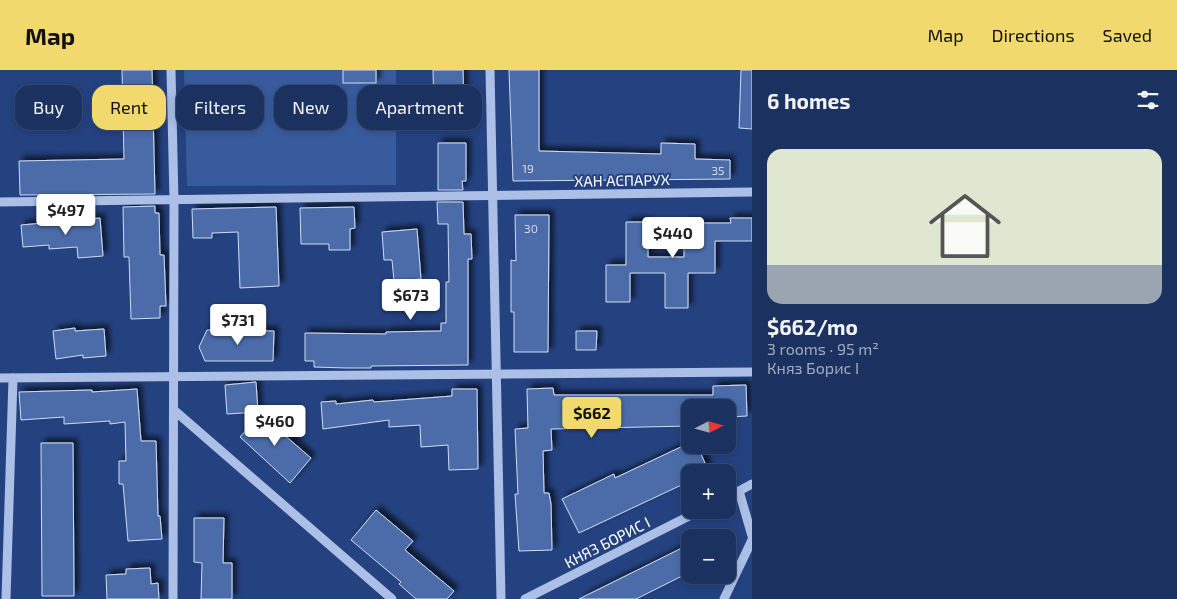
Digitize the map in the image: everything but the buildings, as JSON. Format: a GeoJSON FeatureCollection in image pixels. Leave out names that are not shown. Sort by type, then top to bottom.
{"type":"FeatureCollection","features":[{"type":"Feature","properties":{"kind":"street"},"geometry":{"type":"LineString","coordinates":[[171,70],[175,411],[173,599]]}},
{"type":"Feature","properties":{"kind":"street"},"geometry":{"type":"LineString","coordinates":[[490,70],[500,599]]}},
{"type":"Feature","properties":{"kind":"street","name":"ХАН АСПАРУХ"},"geometry":{"type":"LineString","coordinates":[[0,202],[752,192]]}},
{"type":"Feature","properties":{"kind":"street"},"geometry":{"type":"LineString","coordinates":[[0,378],[752,372]]}},
{"type":"Feature","properties":{"kind":"street"},"geometry":{"type":"LineString","coordinates":[[6,599],[13,378]]}},
{"type":"Feature","properties":{"kind":"street"},"geometry":{"type":"LineString","coordinates":[[175,411],[392,599]]}},
{"type":"Feature","properties":{"kind":"street"},"geometry":{"type":"LineString","coordinates":[[736,492],[752,484]]}},
{"type":"Feature","properties":{"kind":"street"},"geometry":{"type":"LineString","coordinates":[[724,599],[752,538],[739,491]]}},
{"type":"Feature","properties":{"kind":"street","name":"КНЯЗ БОРИС I"},"geometry":{"type":"LineString","coordinates":[[525,599],[683,519]]}},
{"type":"Feature","properties":{"kind":"shaded area"},"geometry":{"type":"Polygon","coordinates":[[[184,70],[343,70],[343,83],[376,83],[376,70],[396,70],[396,85],[357,85],[357,130],[396,130],[396,185],[187,186],[186,130],[264,130],[264,85],[184,85],[184,70]]]}}]}
